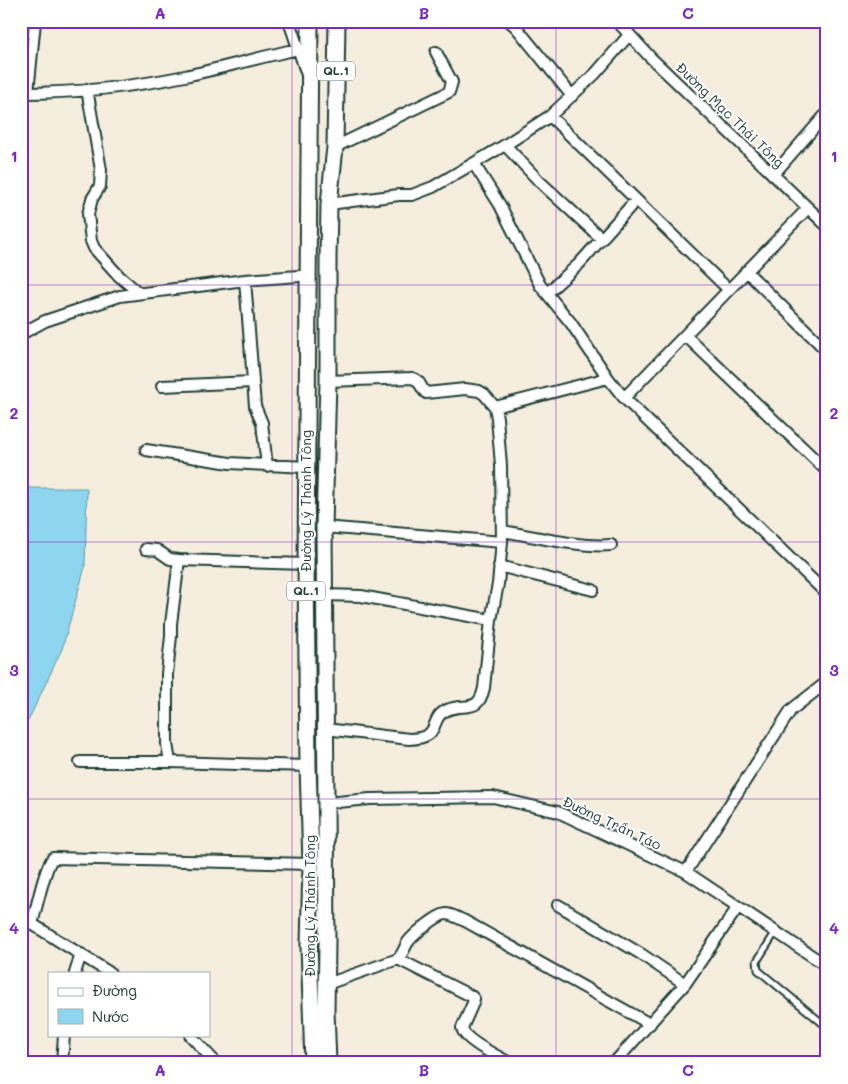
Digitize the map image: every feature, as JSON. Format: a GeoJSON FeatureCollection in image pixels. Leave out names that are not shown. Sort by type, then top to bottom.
{"type":"FeatureCollection","features":[{"type":"Feature","properties":{"kind":"main road","name":"QL.1"},"geometry":{"type":"LineString","coordinates":[[309,82],[310,21]]}},
{"type":"Feature","properties":{"kind":"main road","name":"Đường Lý Thánh Tông"},"geometry":{"type":"LineString","coordinates":[[328,1063],[324,527],[328,381],[329,204],[335,147],[337,21]]}},
{"type":"Feature","properties":{"kind":"main road","name":"Đường Lý Thánh Tông"},"geometry":{"type":"LineString","coordinates":[[309,82],[306,564],[311,864],[309,946],[313,1063]]}},
{"type":"Feature","properties":{"kind":"main road"},"geometry":{"type":"LineString","coordinates":[[308,766],[327,764]]}},
{"type":"Feature","properties":{"kind":"street"},"geometry":{"type":"LineString","coordinates":[[35,21],[24,93],[87,90],[139,84],[185,76],[298,49]]}},
{"type":"Feature","properties":{"kind":"street"},"geometry":{"type":"LineString","coordinates":[[289,21],[309,82]]}},
{"type":"Feature","properties":{"kind":"street"},"geometry":{"type":"LineString","coordinates":[[509,21],[516,27],[572,96]]}},
{"type":"Feature","properties":{"kind":"street","name":"Đường Mạc Thái Tông"},"geometry":{"type":"LineString","coordinates":[[617,21],[629,35],[827,226]]}},
{"type":"Feature","properties":{"kind":"street"},"geometry":{"type":"LineString","coordinates":[[329,204],[412,195],[433,187],[474,164],[550,116],[595,74],[629,35]]}},
{"type":"Feature","properties":{"kind":"street"},"geometry":{"type":"LineString","coordinates":[[335,147],[449,92],[452,82],[436,52]]}},
{"type":"Feature","properties":{"kind":"street"},"geometry":{"type":"LineString","coordinates":[[87,90],[101,170],[100,186],[92,199],[88,214],[91,240],[94,248],[102,257],[139,293]]}},
{"type":"Feature","properties":{"kind":"street"},"geometry":{"type":"LineString","coordinates":[[773,175],[827,112]]}},
{"type":"Feature","properties":{"kind":"street"},"geometry":{"type":"LineString","coordinates":[[550,116],[728,289]]}},
{"type":"Feature","properties":{"kind":"street"},"geometry":{"type":"LineString","coordinates":[[505,145],[533,176],[602,239]]}},
{"type":"Feature","properties":{"kind":"street"},"geometry":{"type":"LineString","coordinates":[[474,164],[500,205],[537,280],[571,323],[608,378],[624,398],[827,594]]}},
{"type":"Feature","properties":{"kind":"street"},"geometry":{"type":"LineString","coordinates":[[548,293],[602,239],[636,200]]}},
{"type":"Feature","properties":{"kind":"street"},"geometry":{"type":"LineString","coordinates":[[624,398],[808,208]]}},
{"type":"Feature","properties":{"kind":"street"},"geometry":{"type":"LineString","coordinates":[[746,271],[827,351]]}},
{"type":"Feature","properties":{"kind":"street"},"geometry":{"type":"LineString","coordinates":[[21,334],[45,321],[120,296],[245,280],[299,276]]}},
{"type":"Feature","properties":{"kind":"street"},"geometry":{"type":"LineString","coordinates":[[245,280],[254,406],[262,423],[267,466]]}},
{"type":"Feature","properties":{"kind":"street"},"geometry":{"type":"LineString","coordinates":[[685,335],[827,471]]}},
{"type":"Feature","properties":{"kind":"street"},"geometry":{"type":"LineString","coordinates":[[326,729],[420,739],[430,734],[440,715],[447,710],[473,706],[478,703],[482,698],[484,688],[491,620],[498,584],[502,536],[502,465],[498,418],[495,407],[484,394],[465,389],[426,393],[419,382],[412,378],[328,381]]}},
{"type":"Feature","properties":{"kind":"street"},"geometry":{"type":"LineString","coordinates":[[495,407],[608,378]]}},
{"type":"Feature","properties":{"kind":"street"},"geometry":{"type":"LineString","coordinates":[[162,386],[253,382]]}},
{"type":"Feature","properties":{"kind":"street"},"geometry":{"type":"LineString","coordinates":[[146,450],[230,463],[306,467]]}},
{"type":"Feature","properties":{"kind":"street"},"geometry":{"type":"LineString","coordinates":[[324,527],[502,536],[601,546],[611,545]]}},
{"type":"Feature","properties":{"kind":"street"},"geometry":{"type":"LineString","coordinates":[[146,549],[157,550],[170,558],[179,560],[306,564]]}},
{"type":"Feature","properties":{"kind":"street"},"geometry":{"type":"LineString","coordinates":[[170,762],[167,744],[167,674],[179,560]]}},
{"type":"Feature","properties":{"kind":"street"},"geometry":{"type":"LineString","coordinates":[[499,566],[593,590]]}},
{"type":"Feature","properties":{"kind":"street"},"geometry":{"type":"LineString","coordinates":[[325,595],[370,598],[491,620]]}},
{"type":"Feature","properties":{"kind":"street"},"geometry":{"type":"LineString","coordinates":[[686,872],[791,710],[827,682]]}},
{"type":"Feature","properties":{"kind":"street"},"geometry":{"type":"LineString","coordinates":[[80,762],[170,762],[308,766]]}},
{"type":"Feature","properties":{"kind":"street","name":"Đường Trần Táo"},"geometry":{"type":"LineString","coordinates":[[326,803],[370,799],[493,797],[558,812],[686,872],[827,966]]}},
{"type":"Feature","properties":{"kind":"street"},"geometry":{"type":"LineString","coordinates":[[32,924],[50,861],[53,858],[311,864]]}},
{"type":"Feature","properties":{"kind":"street"},"geometry":{"type":"LineString","coordinates":[[558,905],[641,954],[685,984]]}},
{"type":"Feature","properties":{"kind":"street"},"geometry":{"type":"LineString","coordinates":[[614,1063],[685,984],[738,907]]}},
{"type":"Feature","properties":{"kind":"street"},"geometry":{"type":"LineString","coordinates":[[327,984],[398,959],[407,942],[413,936],[438,916],[446,914],[454,916],[650,1024]]}},
{"type":"Feature","properties":{"kind":"street"},"geometry":{"type":"LineString","coordinates":[[21,917],[108,972]]}},
{"type":"Feature","properties":{"kind":"street"},"geometry":{"type":"LineString","coordinates":[[75,972],[81,954]]}},
{"type":"Feature","properties":{"kind":"street"},"geometry":{"type":"LineString","coordinates":[[398,959],[471,996],[474,999],[474,1003],[462,1028],[463,1032],[472,1041],[510,1063]]}},
{"type":"Feature","properties":{"kind":"street"},"geometry":{"type":"LineString","coordinates":[[62,1063],[64,1036]]}},
{"type":"Feature","properties":{"kind":"street"},"geometry":{"type":"LineString","coordinates":[[191,1036],[216,1063]]}},
{"type":"Feature","properties":{"kind":"lane"},"geometry":{"type":"LineString","coordinates":[[775,933],[757,961],[758,970],[827,1027]]}},
{"type":"Feature","properties":{"kind":"water"},"geometry":{"type":"Polygon","coordinates":[[[22,488],[87,488],[85,567],[62,649],[28,721],[21,729],[22,488]]]}}]}
